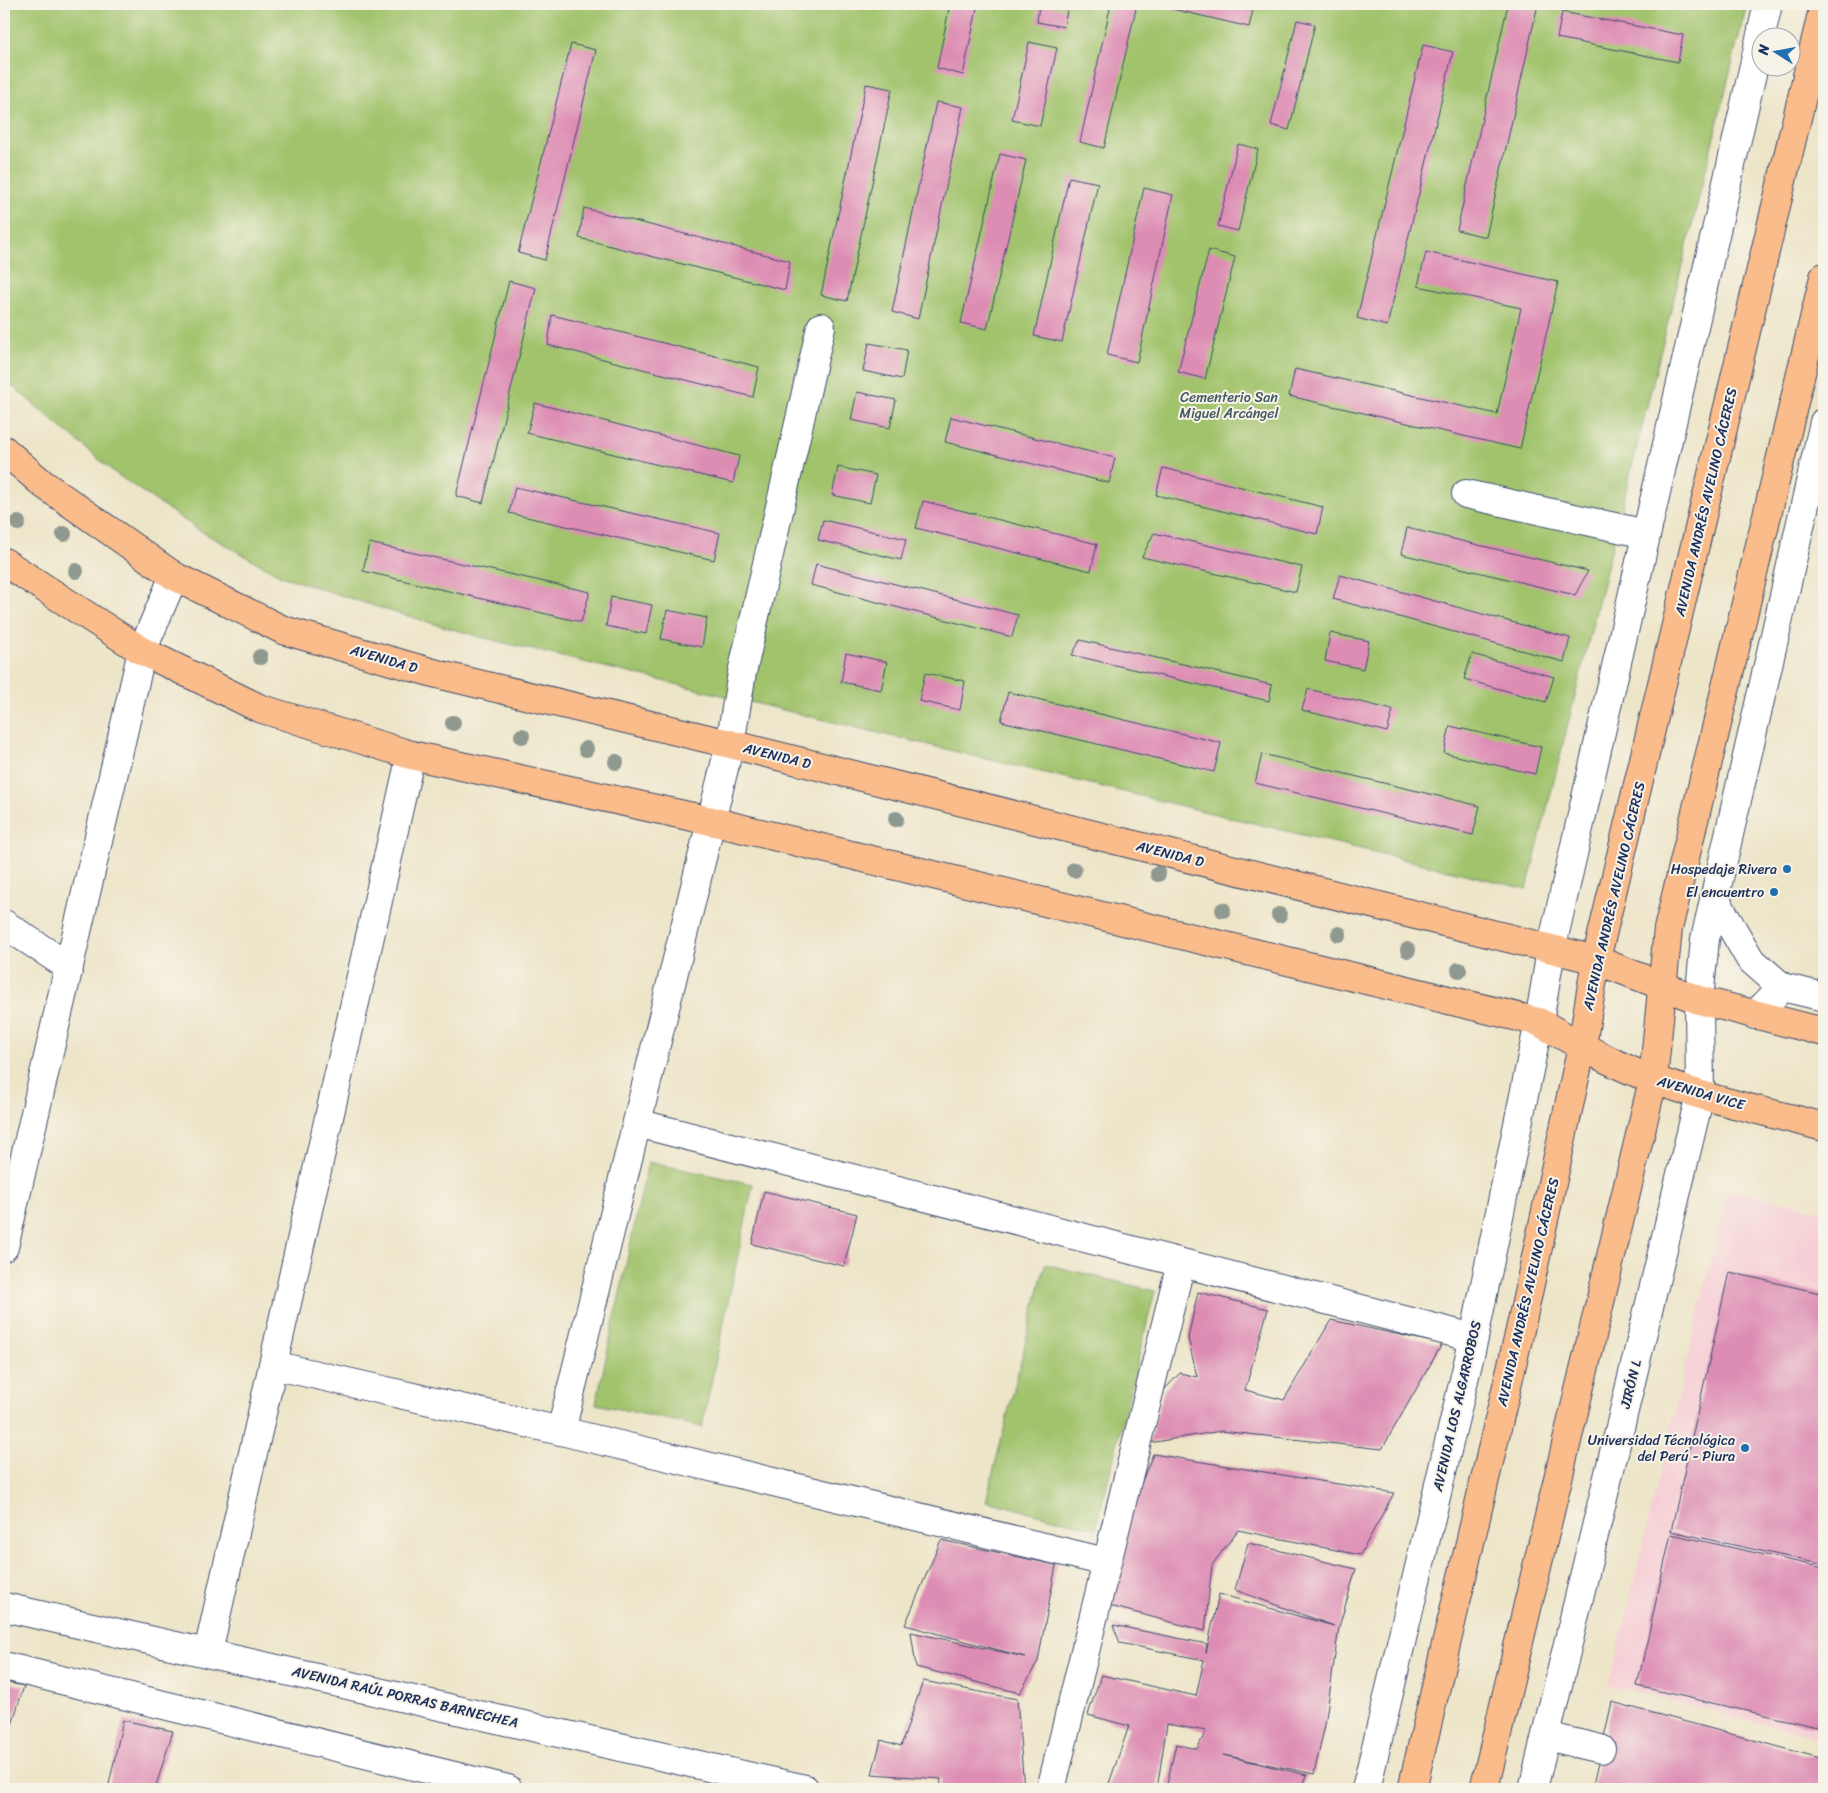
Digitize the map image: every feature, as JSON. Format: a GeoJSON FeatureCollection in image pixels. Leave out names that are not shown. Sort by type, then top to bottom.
{"type":"FeatureCollection","features":[{"type":"Feature","properties":{"kind":"main road","name":"AVENIDA ANDRÉS AVELINO CÁCERES"},"geometry":{"type":"LineString","coordinates":[[1412,1789],[1518,1339],[1582,1046],[1596,960],[1824,5]]}},
{"type":"Feature","properties":{"kind":"main road"},"geometry":{"type":"LineString","coordinates":[[1484,1789],[1653,1080],[1668,928],[1824,277]]}},
{"type":"Feature","properties":{"kind":"main road","name":"AVENIDA D"},"geometry":{"type":"LineString","coordinates":[[4,450],[43,484],[174,576],[283,630],[436,674],[730,744],[1596,960]]}},
{"type":"Feature","properties":{"kind":"main road"},"geometry":{"type":"LineString","coordinates":[[4,562],[142,651],[260,708],[411,755],[712,821],[1539,1022],[1582,1046]]}},
{"type":"Feature","properties":{"kind":"main road"},"geometry":{"type":"LineString","coordinates":[[1596,960],[1699,1000],[1824,1032]]}},
{"type":"Feature","properties":{"kind":"main road","name":"AVENIDA VICE"},"geometry":{"type":"LineString","coordinates":[[1582,1046],[1653,1080],[1700,1095],[1824,1127]]}},
{"type":"Feature","properties":{"kind":"street"},"geometry":{"type":"LineString","coordinates":[[1539,1022],[1551,950],[1768,4]]}},
{"type":"Feature","properties":{"kind":"street"},"geometry":{"type":"LineString","coordinates":[[561,1431],[712,821],[730,744],[742,672],[821,327]]}},
{"type":"Feature","properties":{"kind":"street"},"geometry":{"type":"LineString","coordinates":[[1700,1095],[1699,1000],[1705,939],[1824,422]]}},
{"type":"Feature","properties":{"kind":"street"},"geometry":{"type":"LineString","coordinates":[[1466,494],[1646,534]]}},
{"type":"Feature","properties":{"kind":"street"},"geometry":{"type":"LineString","coordinates":[[4,1247],[142,651],[174,576]]}},
{"type":"Feature","properties":{"kind":"street"},"geometry":{"type":"LineString","coordinates":[[208,1652],[411,755]]}},
{"type":"Feature","properties":{"kind":"street"},"geometry":{"type":"LineString","coordinates":[[1714,897],[1750,959],[1782,987],[1824,997]]}},
{"type":"Feature","properties":{"kind":"street"},"geometry":{"type":"LineString","coordinates":[[4,924],[69,967]]}},
{"type":"Feature","properties":{"kind":"street"},"geometry":{"type":"LineString","coordinates":[[1755,1015],[1782,987]]}},
{"type":"Feature","properties":{"kind":"street","name":"AVENIDA LOS ALGARROBOS"},"geometry":{"type":"LineString","coordinates":[[1366,1789],[1474,1338],[1539,1022]]}},
{"type":"Feature","properties":{"kind":"street","name":"JIRÓN L"},"geometry":{"type":"LineString","coordinates":[[1533,1789],[1700,1095]]}},
{"type":"Feature","properties":{"kind":"street"},"geometry":{"type":"LineString","coordinates":[[637,1123],[1474,1338]]}},
{"type":"Feature","properties":{"kind":"street"},"geometry":{"type":"LineString","coordinates":[[1051,1789],[1180,1263]]}},
{"type":"Feature","properties":{"kind":"street"},"geometry":{"type":"LineString","coordinates":[[273,1365],[561,1431],[1106,1562]]}},
{"type":"Feature","properties":{"kind":"street","name":"AVENIDA RAÚL PORRAS BARNECHEA"},"geometry":{"type":"LineString","coordinates":[[4,1606],[805,1789]]}},
{"type":"Feature","properties":{"kind":"street"},"geometry":{"type":"LineString","coordinates":[[4,1666],[508,1789]]}},
{"type":"Feature","properties":{"kind":"street"},"geometry":{"type":"LineString","coordinates":[[1546,1736],[1601,1748]]}},
{"type":"Feature","properties":{"kind":"shaded area","name":"Universidad Técnológica del Perú - Piura"},"geometry":{"type":"Polygon","coordinates":[[[1728,1189],[1824,1211],[1824,1739],[1609,1685],[1728,1189]]]}},
{"type":"Feature","properties":{"kind":"green space","name":"Cementerio San Miguel Arcángel"},"geometry":{"type":"Polygon","coordinates":[[[4,4],[1747,4],[1527,889],[484,638],[393,612],[281,576],[197,529],[115,473],[4,379],[4,4]]]}},
{"type":"Feature","properties":{"kind":"green space"},"geometry":{"type":"Polygon","coordinates":[[[648,1162],[753,1184],[702,1427],[596,1404],[648,1162]]]}},
{"type":"Feature","properties":{"kind":"green space"},"geometry":{"type":"Polygon","coordinates":[[[1045,1264],[1155,1291],[1096,1529],[986,1501],[1045,1264]]]}},
{"type":"Feature","properties":{"kind":"building"},"geometry":{"type":"Polygon","coordinates":[[[950,4],[978,4],[963,75],[937,68],[950,4]]]}},
{"type":"Feature","properties":{"kind":"building"},"geometry":{"type":"Polygon","coordinates":[[[1039,4],[1067,10],[1064,27],[1037,22],[1039,4]]]}},
{"type":"Feature","properties":{"kind":"building"},"geometry":{"type":"Polygon","coordinates":[[[1111,4],[1137,4],[1104,148],[1080,142],[1111,4]]]}},
{"type":"Feature","properties":{"kind":"building"},"geometry":{"type":"Polygon","coordinates":[[[1151,4],[1224,4],[1253,10],[1249,27],[1151,4]]]}},
{"type":"Feature","properties":{"kind":"building"},"geometry":{"type":"Polygon","coordinates":[[[1337,4],[1354,4],[1352,8],[1337,4]]]}},
{"type":"Feature","properties":{"kind":"building"},"geometry":{"type":"Polygon","coordinates":[[[1508,4],[1538,4],[1486,237],[1457,230],[1508,4]]]}},
{"type":"Feature","properties":{"kind":"building"},"geometry":{"type":"Polygon","coordinates":[[[1562,12],[1683,35],[1678,62],[1557,38],[1562,12]]]}},
{"type":"Feature","properties":{"kind":"building"},"geometry":{"type":"Polygon","coordinates":[[[1297,20],[1315,24],[1289,130],[1271,125],[1297,20]]]}},
{"type":"Feature","properties":{"kind":"building"},"geometry":{"type":"Polygon","coordinates":[[[1029,42],[1057,48],[1040,126],[1012,120],[1029,42]]]}},
{"type":"Feature","properties":{"kind":"building"},"geometry":{"type":"Polygon","coordinates":[[[571,44],[596,50],[545,260],[518,253],[571,44]]]}},
{"type":"Feature","properties":{"kind":"building"},"geometry":{"type":"Polygon","coordinates":[[[1423,45],[1453,52],[1387,326],[1357,318],[1423,45]]]}},
{"type":"Feature","properties":{"kind":"building"},"geometry":{"type":"Polygon","coordinates":[[[866,84],[892,89],[847,301],[821,295],[866,84]]]}},
{"type":"Feature","properties":{"kind":"building"},"geometry":{"type":"Polygon","coordinates":[[[936,102],[963,107],[918,319],[892,312],[936,102]]]}},
{"type":"Feature","properties":{"kind":"building"},"geometry":{"type":"Polygon","coordinates":[[[1238,144],[1258,149],[1238,231],[1218,226],[1238,144]]]}},
{"type":"Feature","properties":{"kind":"building"},"geometry":{"type":"Polygon","coordinates":[[[1000,154],[1026,160],[987,329],[961,323],[1000,154]]]}},
{"type":"Feature","properties":{"kind":"building"},"geometry":{"type":"Polygon","coordinates":[[[1069,177],[1098,183],[1062,342],[1034,336],[1069,177]]]}},
{"type":"Feature","properties":{"kind":"building"},"geometry":{"type":"Polygon","coordinates":[[[1144,188],[1173,195],[1137,362],[1107,355],[1144,188]]]}},
{"type":"Feature","properties":{"kind":"building"},"geometry":{"type":"Polygon","coordinates":[[[584,208],[790,261],[785,290],[579,238],[584,208]]]}},
{"type":"Feature","properties":{"kind":"building"},"geometry":{"type":"Polygon","coordinates":[[[1209,250],[1235,257],[1205,379],[1178,372],[1209,250]]]}},
{"type":"Feature","properties":{"kind":"building"},"geometry":{"type":"Polygon","coordinates":[[[1426,252],[1558,282],[1520,449],[1289,396],[1295,369],[1497,414],[1521,308],[1418,286],[1426,252]]]}},
{"type":"Feature","properties":{"kind":"building"},"geometry":{"type":"Polygon","coordinates":[[[509,281],[536,288],[483,503],[456,496],[509,281]]]}},
{"type":"Feature","properties":{"kind":"building"},"geometry":{"type":"Polygon","coordinates":[[[552,315],[759,367],[753,397],[548,345],[552,315]]]}},
{"type":"Feature","properties":{"kind":"building"},"geometry":{"type":"Polygon","coordinates":[[[869,343],[907,350],[902,379],[863,371],[869,343]]]}},
{"type":"Feature","properties":{"kind":"building"},"geometry":{"type":"Polygon","coordinates":[[[857,392],[896,400],[890,428],[851,420],[857,392]]]}},
{"type":"Feature","properties":{"kind":"building"},"geometry":{"type":"Polygon","coordinates":[[[535,403],[739,456],[733,483],[527,433],[535,403]]]}},
{"type":"Feature","properties":{"kind":"building"},"geometry":{"type":"Polygon","coordinates":[[[951,417],[1115,458],[1109,483],[945,442],[951,417]]]}},
{"type":"Feature","properties":{"kind":"building"},"geometry":{"type":"Polygon","coordinates":[[[838,467],[876,475],[870,503],[832,495],[838,467]]]}},
{"type":"Feature","properties":{"kind":"building"},"geometry":{"type":"Polygon","coordinates":[[[1163,468],[1323,507],[1317,534],[1156,495],[1163,468]]]}},
{"type":"Feature","properties":{"kind":"building"},"geometry":{"type":"Polygon","coordinates":[[[515,487],[720,533],[714,560],[509,513],[515,487]]]}},
{"type":"Feature","properties":{"kind":"building"},"geometry":{"type":"Polygon","coordinates":[[[923,501],[1097,544],[1091,571],[916,528],[923,501]]]}},
{"type":"Feature","properties":{"kind":"building"},"geometry":{"type":"Polygon","coordinates":[[[823,520],[906,539],[901,560],[818,540],[823,520]]]}},
{"type":"Feature","properties":{"kind":"building"},"geometry":{"type":"Polygon","coordinates":[[[1407,528],[1588,571],[1575,595],[1401,554],[1407,528]]]}},
{"type":"Feature","properties":{"kind":"building"},"geometry":{"type":"Polygon","coordinates":[[[1154,533],[1302,567],[1296,592],[1142,557],[1154,533]]]}},
{"type":"Feature","properties":{"kind":"building"},"geometry":{"type":"Polygon","coordinates":[[[369,543],[590,592],[581,622],[363,571],[369,543]]]}},
{"type":"Feature","properties":{"kind":"building"},"geometry":{"type":"Polygon","coordinates":[[[816,564],[1018,615],[1012,637],[811,585],[816,564]]]}},
{"type":"Feature","properties":{"kind":"building"},"geometry":{"type":"Polygon","coordinates":[[[1340,575],[1570,638],[1564,662],[1333,599],[1340,575]]]}},
{"type":"Feature","properties":{"kind":"building"},"geometry":{"type":"Polygon","coordinates":[[[611,597],[652,605],[646,634],[606,626],[611,597]]]}},
{"type":"Feature","properties":{"kind":"building"},"geometry":{"type":"Polygon","coordinates":[[[667,610],[707,618],[702,647],[661,639],[667,610]]]}},
{"type":"Feature","properties":{"kind":"building"},"geometry":{"type":"Polygon","coordinates":[[[1330,633],[1369,641],[1363,669],[1325,661],[1330,633]]]}},
{"type":"Feature","properties":{"kind":"building"},"geometry":{"type":"Polygon","coordinates":[[[1080,640],[1272,685],[1269,701],[1072,655],[1080,640]]]}},
{"type":"Feature","properties":{"kind":"building"},"geometry":{"type":"Polygon","coordinates":[[[846,653],[887,662],[881,690],[841,682],[846,653]]]}},
{"type":"Feature","properties":{"kind":"building"},"geometry":{"type":"Polygon","coordinates":[[[1472,654],[1554,677],[1546,702],[1464,679],[1472,654]]]}},
{"type":"Feature","properties":{"kind":"building"},"geometry":{"type":"Polygon","coordinates":[[[925,673],[965,681],[960,710],[919,701],[925,673]]]}},
{"type":"Feature","properties":{"kind":"building"},"geometry":{"type":"Polygon","coordinates":[[[1308,689],[1393,710],[1387,732],[1302,710],[1308,689]]]}},
{"type":"Feature","properties":{"kind":"building"},"geometry":{"type":"Polygon","coordinates":[[[1008,692],[1221,743],[1214,772],[1001,721],[1008,692]]]}},
{"type":"Feature","properties":{"kind":"building"},"geometry":{"type":"Polygon","coordinates":[[[1450,726],[1541,747],[1535,774],[1444,753],[1450,726]]]}},
{"type":"Feature","properties":{"kind":"building"},"geometry":{"type":"Polygon","coordinates":[[[1262,754],[1480,806],[1473,835],[1255,783],[1262,754]]]}},
{"type":"Feature","properties":{"kind":"building"},"geometry":{"type":"Polygon","coordinates":[[[1824,958],[1824,1004],[1814,1002],[1824,958]]]}},
{"type":"Feature","properties":{"kind":"building"},"geometry":{"type":"Polygon","coordinates":[[[764,1191],[857,1214],[844,1266],[752,1244],[764,1191]]]}},
{"type":"Feature","properties":{"kind":"building"},"geometry":{"type":"Polygon","coordinates":[[[1729,1272],[1824,1294],[1824,1565],[1671,1531],[1729,1272]]]}},
{"type":"Feature","properties":{"kind":"building"},"geometry":{"type":"Polygon","coordinates":[[[1198,1292],[1268,1309],[1245,1390],[1284,1400],[1331,1320],[1442,1344],[1382,1449],[1221,1431],[1149,1443],[1164,1390],[1180,1373],[1197,1377],[1188,1338],[1198,1292]]]}},
{"type":"Feature","properties":{"kind":"building"},"geometry":{"type":"Polygon","coordinates":[[[1153,1454],[1394,1493],[1360,1555],[1238,1530],[1212,1565],[1205,1631],[1099,1603],[1121,1534],[1153,1454]]]}},
{"type":"Feature","properties":{"kind":"building"},"geometry":{"type":"Polygon","coordinates":[[[1671,1534],[1824,1568],[1824,1691],[1817,1727],[1637,1686],[1671,1534]]]}},
{"type":"Feature","properties":{"kind":"building"},"geometry":{"type":"Polygon","coordinates":[[[941,1540],[1056,1565],[1038,1661],[1020,1693],[916,1667],[911,1632],[1025,1657],[905,1625],[941,1540]]]}},
{"type":"Feature","properties":{"kind":"building"},"geometry":{"type":"Polygon","coordinates":[[[1248,1543],[1356,1569],[1339,1627],[1325,1725],[1314,1774],[1223,1755],[1307,1775],[1302,1789],[1166,1789],[1176,1744],[1197,1749],[1206,1731],[1167,1724],[1157,1789],[1107,1789],[1129,1726],[1088,1715],[1101,1675],[1196,1696],[1204,1660],[1120,1643],[1113,1625],[1207,1644],[1206,1653],[1219,1594],[1334,1626],[1235,1590],[1248,1543]]]}},
{"type":"Feature","properties":{"kind":"building"},"geometry":{"type":"Polygon","coordinates":[[[923,1681],[1017,1699],[1024,1789],[940,1789],[941,1779],[872,1774],[881,1740],[901,1746],[923,1681]]]}},
{"type":"Feature","properties":{"kind":"building"},"geometry":{"type":"Polygon","coordinates":[[[4,1682],[24,1686],[6,1744],[4,1744],[4,1682]]]}},
{"type":"Feature","properties":{"kind":"building"},"geometry":{"type":"Polygon","coordinates":[[[1612,1702],[1824,1759],[1824,1789],[1592,1789],[1612,1702]]]}},
{"type":"Feature","properties":{"kind":"building"},"geometry":{"type":"Polygon","coordinates":[[[123,1720],[173,1731],[155,1789],[108,1789],[123,1720]]]}},
{"type":"Feature","properties":{"kind":"place","name":"Hospedaje Rivera"},"geometry":{"type":"Point","coordinates":[1787,869]}},
{"type":"Feature","properties":{"kind":"place","name":"El encuentro"},"geometry":{"type":"Point","coordinates":[1774,892]}},
{"type":"Feature","properties":{"kind":"place","name":"Universidad Técnológica del Perú - Piura"},"geometry":{"type":"Point","coordinates":[1745,1448]}}]}
